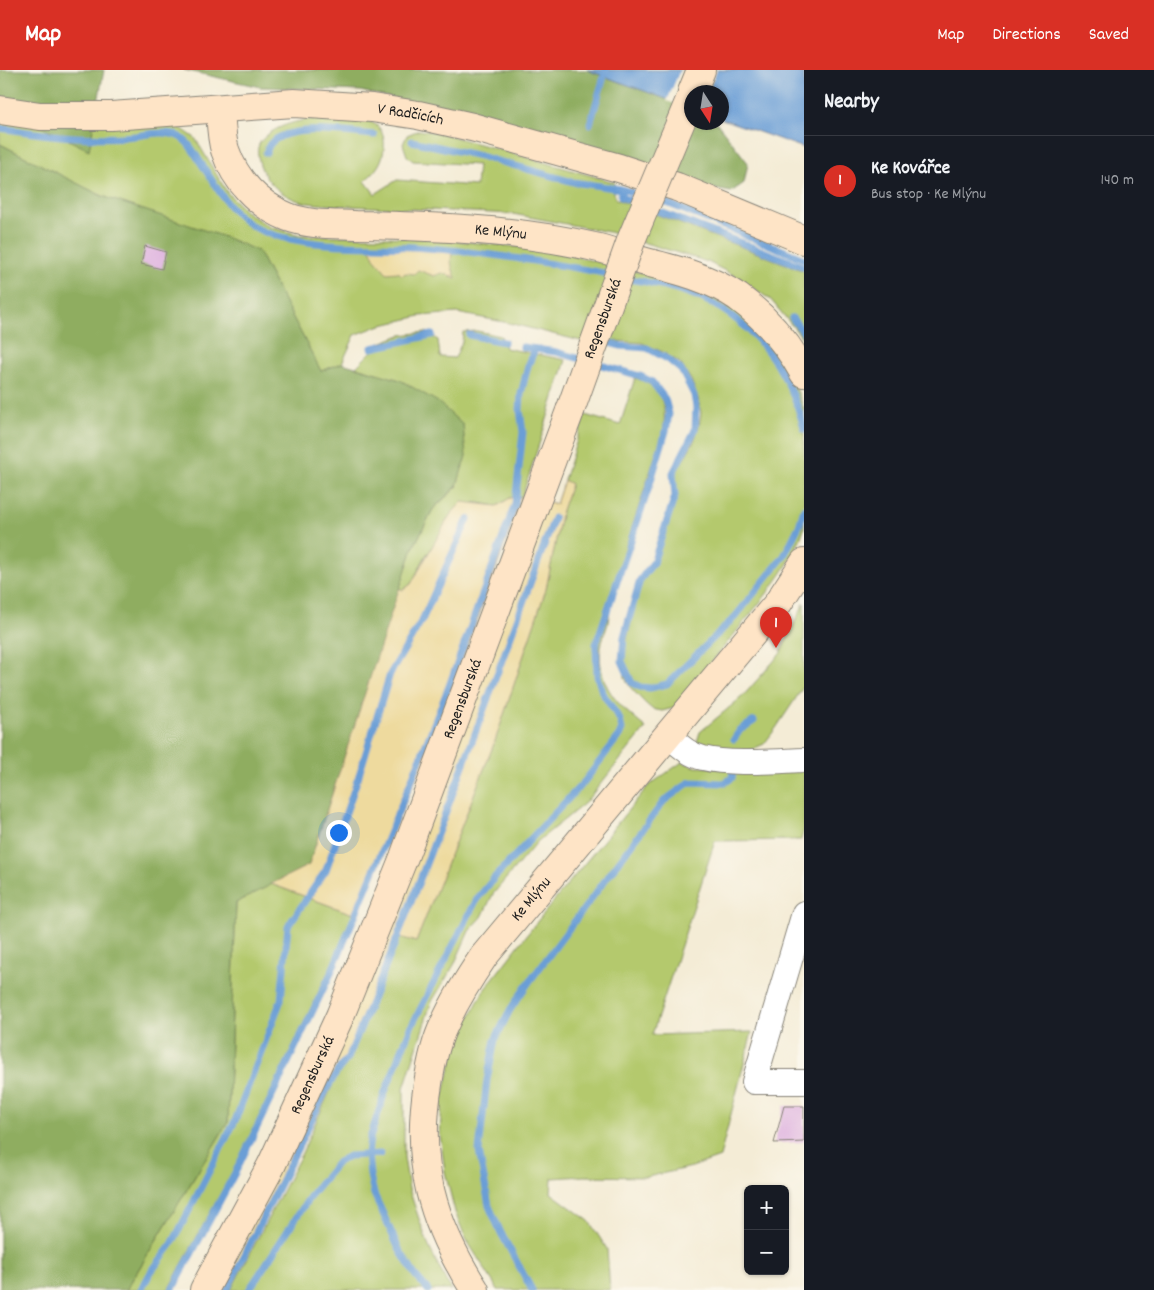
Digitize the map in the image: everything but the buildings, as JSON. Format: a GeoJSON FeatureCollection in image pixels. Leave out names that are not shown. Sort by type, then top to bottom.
{"type":"FeatureCollection","features":[{"type":"Feature","properties":{"kind":"street","name":"Regensburská"},"geometry":{"type":"LineString","coordinates":[[695,85],[701,70]]}},
{"type":"Feature","properties":{"kind":"street","name":"V Radčicích"},"geometry":{"type":"LineString","coordinates":[[0,110],[40,116],[74,117],[294,103],[372,108],[418,115],[472,126],[619,168],[677,187],[804,240]]}},
{"type":"Feature","properties":{"kind":"street","name":"Ke Mlýnu"},"geometry":{"type":"LineString","coordinates":[[220,109],[225,148],[232,166],[242,182],[256,198],[288,217],[315,224],[453,228],[505,232],[548,238],[600,249],[678,269],[712,283],[738,297],[788,345],[804,374]]}},
{"type":"Feature","properties":{"kind":"street","name":"Regensburská"},"geometry":{"type":"LineString","coordinates":[[204,1290],[271,1166],[340,1016],[404,857],[570,411],[632,238],[684,113]]}},
{"type":"Feature","properties":{"kind":"street","name":"Ke Mlýnu"},"geometry":{"type":"LineString","coordinates":[[475,1290],[460,1267],[440,1226],[429,1188],[423,1144],[425,1105],[432,1059],[443,1027],[461,990],[484,956],[778,603],[804,563]]}},
{"type":"Feature","properties":{"kind":"street"},"geometry":{"type":"LineString","coordinates":[[667,735],[683,748],[702,758],[728,761],[794,760]]}},
{"type":"Feature","properties":{"kind":"street"},"geometry":{"type":"LineString","coordinates":[[804,914],[796,970],[754,1082],[804,1082]]}},
{"type":"Feature","properties":{"kind":"green space"},"geometry":{"type":"Polygon","coordinates":[[[0,70],[104,70],[89,150],[0,106],[0,70]]]}},
{"type":"Feature","properties":{"kind":"green space"},"geometry":{"type":"Polygon","coordinates":[[[184,70],[587,70],[684,105],[684,130],[722,130],[748,163],[744,183],[731,192],[693,185],[526,127],[360,91],[260,87],[184,70]]]}},
{"type":"Feature","properties":{"kind":"green space"},"geometry":{"type":"Polygon","coordinates":[[[333,117],[368,121],[373,123],[382,132],[384,151],[382,158],[375,171],[365,181],[375,194],[397,180],[476,186],[478,165],[413,161],[407,156],[403,144],[407,135],[419,130],[440,133],[614,182],[616,199],[804,271],[804,340],[771,300],[737,277],[708,262],[609,232],[513,214],[306,203],[291,198],[271,184],[259,163],[258,153],[260,143],[268,134],[295,122],[333,117]]]}},
{"type":"Feature","properties":{"kind":"green space"},"geometry":{"type":"Polygon","coordinates":[[[0,122],[159,124],[178,126],[195,138],[227,192],[245,211],[270,227],[300,235],[427,238],[549,250],[642,273],[687,287],[711,297],[737,312],[754,327],[790,372],[804,409],[804,528],[793,555],[768,592],[674,708],[662,711],[652,709],[630,687],[625,678],[623,655],[641,582],[654,566],[677,496],[675,474],[694,441],[699,426],[701,413],[698,398],[691,380],[680,363],[663,352],[642,343],[616,341],[585,342],[509,323],[457,313],[420,316],[378,326],[355,335],[342,363],[321,372],[258,251],[122,204],[77,184],[0,144],[0,122]]]}},
{"type":"Feature","properties":{"kind":"green space"},"geometry":{"type":"Polygon","coordinates":[[[0,144],[102,196],[222,236],[258,251],[321,371],[342,363],[400,380],[438,402],[463,425],[466,456],[457,486],[433,509],[413,548],[309,865],[236,903],[228,1122],[126,1290],[0,1290],[0,144]]]}},
{"type":"Feature","properties":{"kind":"green space"},"geometry":{"type":"Polygon","coordinates":[[[477,331],[501,336],[505,348],[566,360],[522,497],[510,498],[497,506],[475,502],[426,555],[411,584],[403,590],[399,589],[413,548],[433,509],[458,486],[400,380],[356,367],[380,343],[401,335],[426,332],[438,340],[440,357],[455,358],[462,342],[463,332],[477,331]]]}},
{"type":"Feature","properties":{"kind":"green space"},"geometry":{"type":"Polygon","coordinates":[[[635,378],[652,386],[661,398],[664,414],[663,432],[608,602],[609,615],[600,661],[606,684],[612,694],[627,712],[646,728],[585,803],[538,841],[493,894],[482,917],[469,931],[454,965],[431,1003],[404,1088],[404,1157],[409,1189],[429,1247],[452,1290],[231,1290],[302,1153],[337,1075],[350,1058],[400,937],[416,942],[495,741],[546,589],[562,510],[571,484],[564,480],[585,415],[620,425],[635,378]]]}},
{"type":"Feature","properties":{"kind":"green space"},"geometry":{"type":"Polygon","coordinates":[[[804,603],[804,686],[764,744],[748,751],[738,751],[709,747],[697,742],[700,732],[743,696],[780,654],[804,603]]]}},
{"type":"Feature","properties":{"kind":"green space"},"geometry":{"type":"Polygon","coordinates":[[[682,762],[696,767],[804,769],[804,829],[801,840],[715,841],[652,1035],[752,1032],[720,1157],[692,1167],[647,1177],[584,1176],[552,1178],[551,1193],[589,1221],[607,1249],[610,1290],[498,1290],[466,1239],[455,1212],[445,1172],[440,1135],[442,1102],[450,1067],[461,1034],[484,990],[540,918],[648,786],[682,762]]]}},
{"type":"Feature","properties":{"kind":"green space"},"geometry":{"type":"Polygon","coordinates":[[[271,884],[353,914],[333,962],[235,1167],[168,1290],[126,1290],[228,1122],[236,903],[271,884]]]}},
{"type":"Feature","properties":{"kind":"sand"},"geometry":{"type":"Polygon","coordinates":[[[369,246],[453,251],[451,261],[456,278],[442,273],[434,276],[418,270],[414,274],[387,273],[374,258],[369,246]]]}},
{"type":"Feature","properties":{"kind":"sand"},"geometry":{"type":"Polygon","coordinates":[[[564,480],[571,484],[562,510],[546,589],[495,741],[416,942],[400,937],[350,1058],[337,1075],[230,1290],[219,1290],[546,501],[556,504],[564,480]]]}},
{"type":"Feature","properties":{"kind":"sand"},"geometry":{"type":"Polygon","coordinates":[[[522,497],[446,707],[372,882],[353,914],[271,884],[309,865],[399,589],[403,590],[411,584],[450,515],[462,502],[497,506],[510,498],[522,497]]]}},
{"type":"Feature","properties":{"kind":"water"},"geometry":{"type":"Polygon","coordinates":[[[587,70],[791,70],[804,74],[804,148],[729,121],[729,85],[684,85],[684,105],[587,70]]]}},
{"type":"Feature","properties":{"kind":"pier"},"geometry":{"type":"Polygon","coordinates":[[[680,70],[717,70],[710,85],[684,85],[684,107],[667,101],[680,70]]]}},
{"type":"Feature","properties":{"kind":"waterway"},"geometry":{"type":"LineString","coordinates":[[590,124],[606,70]]}},
{"type":"Feature","properties":{"kind":"waterway"},"geometry":{"type":"LineString","coordinates":[[0,128],[84,138],[158,133],[175,135],[189,144],[222,196],[239,216],[262,231],[277,236],[314,243],[427,248],[474,253],[614,275]]}},
{"type":"Feature","properties":{"kind":"waterway"},"geometry":{"type":"LineString","coordinates":[[266,153],[271,143],[280,137],[292,133],[335,131],[374,135]]}},
{"type":"Feature","properties":{"kind":"waterway"},"geometry":{"type":"LineString","coordinates":[[412,141],[480,156],[573,182],[621,189],[645,196]]}},
{"type":"Feature","properties":{"kind":"waterway"},"geometry":{"type":"LineString","coordinates":[[621,189],[621,197],[640,204]]}},
{"type":"Feature","properties":{"kind":"waterway"},"geometry":{"type":"LineString","coordinates":[[655,198],[804,259]]}},
{"type":"Feature","properties":{"kind":"waterway"},"geometry":{"type":"LineString","coordinates":[[650,208],[804,267]]}},
{"type":"Feature","properties":{"kind":"waterway"},"geometry":{"type":"LineString","coordinates":[[624,278],[683,291],[712,304],[732,316],[764,347],[778,366],[798,407],[804,429]]}},
{"type":"Feature","properties":{"kind":"waterway"},"geometry":{"type":"LineString","coordinates":[[792,318],[804,333]]}},
{"type":"Feature","properties":{"kind":"waterway"},"geometry":{"type":"LineString","coordinates":[[372,348],[432,335]]}},
{"type":"Feature","properties":{"kind":"waterway"},"geometry":{"type":"LineString","coordinates":[[469,335],[504,342]]}},
{"type":"Feature","properties":{"kind":"waterway"},"geometry":{"type":"LineString","coordinates":[[602,341],[621,346],[647,348],[669,360],[681,370],[694,395],[696,407],[695,430],[673,473],[675,496],[653,563],[640,580],[624,637],[622,661],[632,683],[640,687],[650,688],[667,684],[735,617],[784,556],[799,526],[804,509]]}},
{"type":"Feature","properties":{"kind":"waterway"},"geometry":{"type":"LineString","coordinates":[[523,347],[556,352],[584,360]]}},
{"type":"Feature","properties":{"kind":"waterway"},"geometry":{"type":"LineString","coordinates":[[172,1290],[237,1169],[331,973],[449,686],[515,504],[523,432],[520,410],[521,394],[528,366],[535,349]]}},
{"type":"Feature","properties":{"kind":"waterway"},"geometry":{"type":"LineString","coordinates":[[428,1290],[415,1275],[399,1249],[374,1194],[368,1154],[370,1138],[385,1092],[411,1027],[477,899],[495,877],[584,782],[619,736],[622,729],[620,720],[602,692],[597,676],[596,644],[649,487],[666,431],[669,414],[665,399],[652,382],[640,376],[594,363]]}},
{"type":"Feature","properties":{"kind":"waterway"},"geometry":{"type":"LineString","coordinates":[[227,1290],[326,1091],[338,1070],[348,1058],[429,857],[554,518]]}},
{"type":"Feature","properties":{"kind":"waterway"},"geometry":{"type":"LineString","coordinates":[[141,1290],[151,1272],[172,1244],[235,1121],[281,1000],[288,926],[326,870],[359,775],[390,674],[423,618],[468,519]]}},
{"type":"Feature","properties":{"kind":"waterway"},"geometry":{"type":"LineString","coordinates":[[734,739],[740,730],[754,721]]}},
{"type":"Feature","properties":{"kind":"waterway"},"geometry":{"type":"LineString","coordinates":[[532,1290],[501,1233],[489,1206],[479,1151],[487,1080],[495,1040],[510,1010],[527,985],[664,801],[690,782],[724,783],[732,778],[733,770]]}},
{"type":"Feature","properties":{"kind":"waterway"},"geometry":{"type":"LineString","coordinates":[[249,1290],[313,1192],[338,1162],[349,1156],[380,1154]]}},
{"type":"Feature","properties":{"kind":"place","name":"Ke Kovářce"},"geometry":{"type":"Point","coordinates":[776,648]}}]}
